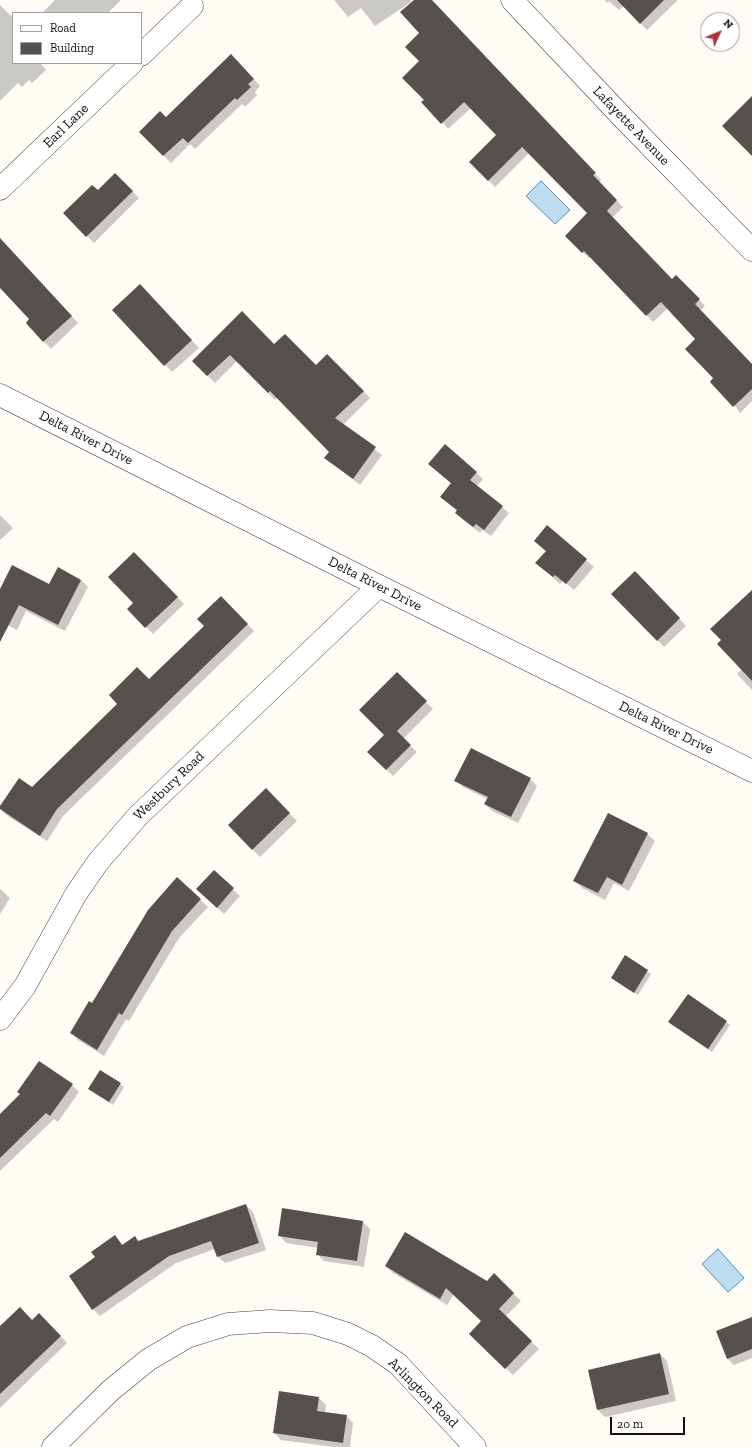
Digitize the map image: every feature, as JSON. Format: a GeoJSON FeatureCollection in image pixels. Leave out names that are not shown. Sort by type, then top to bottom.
{"type":"FeatureCollection","features":[{"type":"Feature","properties":{"kind":"street","name":"Lafayette Avenue"},"geometry":{"type":"LineString","coordinates":[[512,0],[625,120],[752,250]]}},
{"type":"Feature","properties":{"kind":"street"},"geometry":{"type":"LineString","coordinates":[[142,53],[192,6]]}},
{"type":"Feature","properties":{"kind":"street","name":"Earl Lane"},"geometry":{"type":"LineString","coordinates":[[0,189],[131,64]]}},
{"type":"Feature","properties":{"kind":"street","name":"Delta River Drive"},"geometry":{"type":"LineString","coordinates":[[0,395],[379,586],[752,771]]}},
{"type":"Feature","properties":{"kind":"street","name":"Westbury Road"},"geometry":{"type":"LineString","coordinates":[[0,1020],[25,986],[76,894],[98,862],[138,816],[379,586]]}},
{"type":"Feature","properties":{"kind":"street","name":"Arlington Road"},"geometry":{"type":"LineString","coordinates":[[53,1447],[110,1391],[148,1360],[187,1338],[228,1324],[270,1321],[313,1323],[348,1334],[372,1346],[398,1364],[475,1447]]}},
{"type":"Feature","properties":{"kind":"water"},"geometry":{"type":"Polygon","coordinates":[[[541,181],[570,210],[555,224],[526,196],[541,181]]]}},
{"type":"Feature","properties":{"kind":"water"},"geometry":{"type":"Polygon","coordinates":[[[718,1249],[744,1278],[728,1292],[702,1264],[718,1249]]]}},
{"type":"Feature","properties":{"kind":"building"},"geometry":{"type":"Polygon","coordinates":[[[414,0],[432,0],[596,173],[593,175],[617,200],[607,211],[672,279],[676,275],[700,299],[695,304],[752,364],[752,389],[733,407],[710,382],[713,378],[685,349],[695,339],[661,302],[646,316],[584,251],[582,253],[565,236],[587,213],[522,147],[488,181],[469,162],[496,135],[464,102],[441,124],[421,102],[424,100],[402,78],[419,61],[405,47],[419,33],[400,12],[414,0]]]}},
{"type":"Feature","properties":{"kind":"building"},"geometry":{"type":"Polygon","coordinates":[[[617,0],[664,0],[640,24],[617,0]]]}},
{"type":"Feature","properties":{"kind":"building"},"geometry":{"type":"Polygon","coordinates":[[[231,54],[254,79],[248,84],[251,87],[237,100],[235,98],[188,143],[183,138],[163,156],[139,132],[160,111],[166,117],[231,54]]]}},
{"type":"Feature","properties":{"kind":"building"},"geometry":{"type":"Polygon","coordinates":[[[752,96],[752,156],[722,126],[752,96]]]}},
{"type":"Feature","properties":{"kind":"building"},"geometry":{"type":"Polygon","coordinates":[[[115,173],[133,191],[86,237],[63,213],[92,185],[98,190],[115,173]]]}},
{"type":"Feature","properties":{"kind":"building"},"geometry":{"type":"Polygon","coordinates":[[[0,238],[72,316],[43,342],[26,323],[29,319],[0,288],[0,238]]]}},
{"type":"Feature","properties":{"kind":"building"},"geometry":{"type":"Polygon","coordinates":[[[140,284],[192,340],[164,366],[112,310],[140,284]]]}},
{"type":"Feature","properties":{"kind":"building"},"geometry":{"type":"Polygon","coordinates":[[[242,311],[274,344],[285,334],[316,365],[327,354],[364,391],[335,418],[376,447],[353,479],[324,458],[329,452],[270,391],[268,393],[230,355],[207,376],[192,361],[242,311]]]}},
{"type":"Feature","properties":{"kind":"building"},"geometry":{"type":"Polygon","coordinates":[[[445,444],[477,472],[470,480],[503,506],[484,530],[476,524],[473,527],[455,513],[457,510],[440,497],[451,483],[428,464],[445,444]]]}},
{"type":"Feature","properties":{"kind":"building"},"geometry":{"type":"Polygon","coordinates":[[[547,525],[587,559],[566,584],[555,575],[553,577],[535,563],[546,551],[534,541],[547,525]]]}},
{"type":"Feature","properties":{"kind":"building"},"geometry":{"type":"Polygon","coordinates":[[[134,552],[178,597],[145,628],[127,609],[133,603],[108,577],[134,552]]]}},
{"type":"Feature","properties":{"kind":"building"},"geometry":{"type":"Polygon","coordinates":[[[12,565],[49,584],[58,567],[81,580],[58,625],[19,605],[0,642],[0,589],[12,565]]]}},
{"type":"Feature","properties":{"kind":"building"},"geometry":{"type":"Polygon","coordinates":[[[635,571],[680,618],[657,641],[611,594],[635,571]]]}},
{"type":"Feature","properties":{"kind":"building"},"geometry":{"type":"Polygon","coordinates":[[[752,590],[752,681],[717,644],[721,640],[710,629],[752,590]]]}},
{"type":"Feature","properties":{"kind":"building"},"geometry":{"type":"Polygon","coordinates":[[[221,596],[248,624],[57,809],[40,836],[0,809],[0,806],[19,778],[32,787],[117,704],[109,695],[137,667],[149,679],[204,626],[197,619],[221,596]]]}},
{"type":"Feature","properties":{"kind":"building"},"geometry":{"type":"Polygon","coordinates":[[[397,672],[427,701],[397,731],[411,745],[386,770],[367,752],[384,735],[359,710],[397,672]]]}},
{"type":"Feature","properties":{"kind":"building"},"geometry":{"type":"Polygon","coordinates":[[[471,748],[531,778],[511,817],[484,804],[488,797],[454,781],[471,748]]]}},
{"type":"Feature","properties":{"kind":"building"},"geometry":{"type":"Polygon","coordinates":[[[266,788],[290,813],[252,850],[228,825],[266,788]]]}},
{"type":"Feature","properties":{"kind":"building"},"geometry":{"type":"Polygon","coordinates":[[[608,813],[648,833],[622,885],[607,877],[598,893],[573,881],[608,813]]]}},
{"type":"Feature","properties":{"kind":"building"},"geometry":{"type":"Polygon","coordinates":[[[214,870],[234,888],[217,908],[196,889],[214,870]]]}},
{"type":"Feature","properties":{"kind":"building"},"geometry":{"type":"Polygon","coordinates":[[[177,877],[201,899],[172,931],[122,1015],[119,1013],[97,1050],[70,1033],[89,1001],[92,1003],[148,910],[177,877]]]}},
{"type":"Feature","properties":{"kind":"building"},"geometry":{"type":"Polygon","coordinates":[[[625,955],[648,970],[634,993],[611,978],[625,955]]]}},
{"type":"Feature","properties":{"kind":"building"},"geometry":{"type":"Polygon","coordinates":[[[688,994],[727,1021],[708,1049],[668,1022],[688,994]]]}},
{"type":"Feature","properties":{"kind":"building"},"geometry":{"type":"Polygon","coordinates":[[[39,1061],[73,1084],[50,1116],[46,1113],[0,1158],[0,1114],[20,1094],[17,1092],[39,1061]]]}},
{"type":"Feature","properties":{"kind":"building"},"geometry":{"type":"Polygon","coordinates":[[[100,1070],[121,1083],[109,1102],[88,1089],[100,1070]]]}},
{"type":"Feature","properties":{"kind":"building"},"geometry":{"type":"Polygon","coordinates":[[[246,1204],[259,1243],[217,1257],[211,1241],[169,1256],[92,1310],[69,1276],[95,1257],[91,1252],[115,1235],[122,1245],[135,1236],[138,1241],[246,1204]]]}},
{"type":"Feature","properties":{"kind":"building"},"geometry":{"type":"Polygon","coordinates":[[[282,1208],[363,1221],[357,1261],[316,1255],[318,1242],[278,1236],[282,1208]]]}},
{"type":"Feature","properties":{"kind":"building"},"geometry":{"type":"Polygon","coordinates":[[[405,1232],[487,1281],[494,1273],[514,1293],[499,1309],[532,1341],[505,1369],[469,1334],[481,1321],[446,1288],[440,1299],[385,1266],[405,1232]]]}},
{"type":"Feature","properties":{"kind":"building"},"geometry":{"type":"Polygon","coordinates":[[[20,1307],[32,1320],[39,1313],[61,1336],[0,1394],[0,1326],[20,1307]]]}},
{"type":"Feature","properties":{"kind":"building"},"geometry":{"type":"Polygon","coordinates":[[[752,1317],[752,1349],[727,1359],[716,1331],[752,1317]]]}},
{"type":"Feature","properties":{"kind":"building"},"geometry":{"type":"Polygon","coordinates":[[[660,1353],[669,1394],[597,1410],[588,1370],[660,1353]]]}},
{"type":"Feature","properties":{"kind":"building"},"geometry":{"type":"Polygon","coordinates":[[[279,1391],[319,1397],[317,1411],[347,1415],[343,1443],[273,1433],[279,1391]]]}}]}
